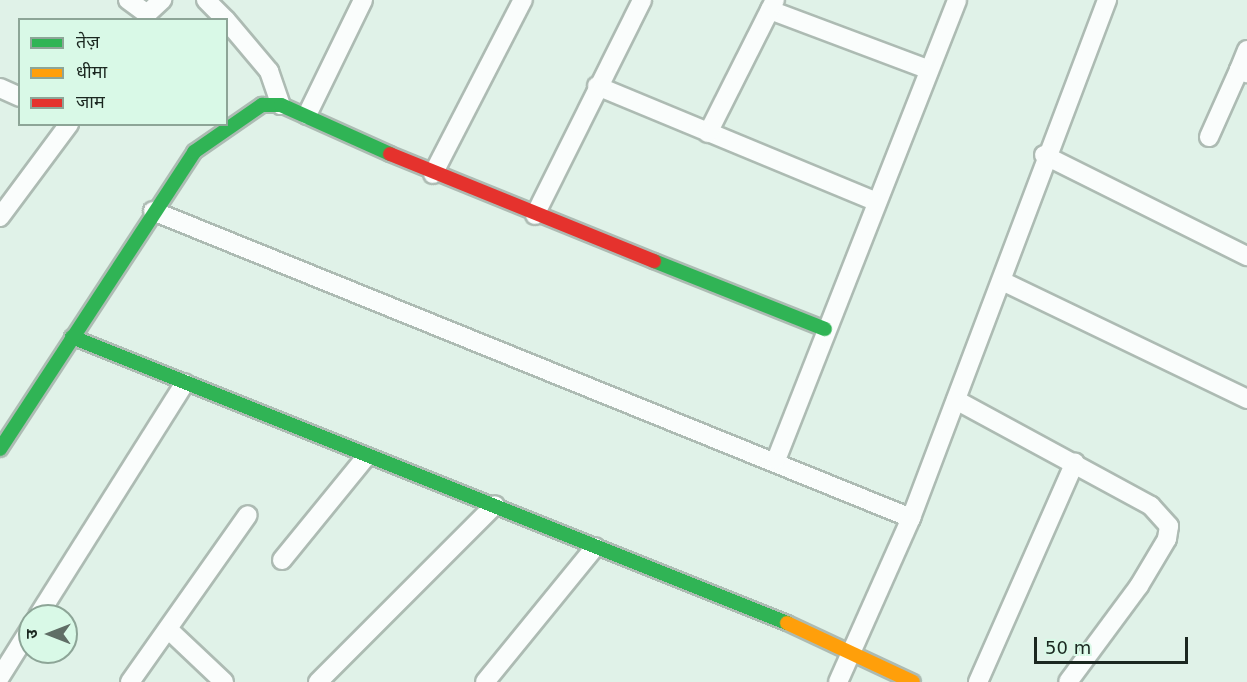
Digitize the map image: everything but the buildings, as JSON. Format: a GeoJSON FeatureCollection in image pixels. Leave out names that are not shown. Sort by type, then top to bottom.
{"type":"FeatureCollection","features":[{"type":"Feature","properties":{"kind":"street"},"geometry":{"type":"LineString","coordinates":[[128,0],[147,14],[162,0]]}},
{"type":"Feature","properties":{"kind":"street"},"geometry":{"type":"LineString","coordinates":[[206,0],[224,18]]}},
{"type":"Feature","properties":{"kind":"street"},"geometry":{"type":"LineString","coordinates":[[307,115],[363,0]]}},
{"type":"Feature","properties":{"kind":"street"},"geometry":{"type":"LineString","coordinates":[[433,174],[523,0]]}},
{"type":"Feature","properties":{"kind":"street"},"geometry":{"type":"LineString","coordinates":[[535,214],[642,0]]}},
{"type":"Feature","properties":{"kind":"street"},"geometry":{"type":"LineString","coordinates":[[776,460],[874,201],[957,0]]}},
{"type":"Feature","properties":{"kind":"street"},"geometry":{"type":"LineString","coordinates":[[838,682],[911,518],[1002,281],[1044,155],[1107,0]]}},
{"type":"Feature","properties":{"kind":"street"},"geometry":{"type":"LineString","coordinates":[[708,133],[772,5],[927,69]]}},
{"type":"Feature","properties":{"kind":"street"},"geometry":{"type":"LineString","coordinates":[[228,22],[264,62],[281,105]]}},
{"type":"Feature","properties":{"kind":"street"},"geometry":{"type":"LineString","coordinates":[[1209,137],[1243,71],[1247,50]]}},
{"type":"Feature","properties":{"kind":"street"},"geometry":{"type":"LineString","coordinates":[[597,86],[874,201]]}},
{"type":"Feature","properties":{"kind":"street"},"geometry":{"type":"LineString","coordinates":[[0,88],[18,96]]}},
{"type":"Feature","properties":{"kind":"street"},"geometry":{"type":"LineString","coordinates":[[228,126],[248,110],[281,105],[433,174],[825,329]]}},
{"type":"Feature","properties":{"kind":"street"},"geometry":{"type":"LineString","coordinates":[[0,217],[68,126]]}},
{"type":"Feature","properties":{"kind":"street"},"geometry":{"type":"LineString","coordinates":[[0,449],[153,211],[195,152],[228,126]]}},
{"type":"Feature","properties":{"kind":"street"},"geometry":{"type":"LineString","coordinates":[[1044,155],[1247,256]]}},
{"type":"Feature","properties":{"kind":"street"},"geometry":{"type":"LineString","coordinates":[[153,211],[776,460],[911,518]]}},
{"type":"Feature","properties":{"kind":"street"},"geometry":{"type":"LineString","coordinates":[[1002,281],[1247,399]]}},
{"type":"Feature","properties":{"kind":"street"},"geometry":{"type":"LineString","coordinates":[[72,337],[366,457],[495,505],[854,650],[913,682]]}},
{"type":"Feature","properties":{"kind":"street"},"geometry":{"type":"LineString","coordinates":[[46,604],[184,383]]}},
{"type":"Feature","properties":{"kind":"street"},"geometry":{"type":"LineString","coordinates":[[956,400],[1075,462],[1151,506],[1169,526],[1167,539],[1139,586],[1068,682]]}},
{"type":"Feature","properties":{"kind":"street"},"geometry":{"type":"LineString","coordinates":[[282,560],[366,457]]}},
{"type":"Feature","properties":{"kind":"street"},"geometry":{"type":"LineString","coordinates":[[978,682],[1075,462]]}},
{"type":"Feature","properties":{"kind":"street"},"geometry":{"type":"LineString","coordinates":[[318,682],[495,505]]}},
{"type":"Feature","properties":{"kind":"street"},"geometry":{"type":"LineString","coordinates":[[130,682],[248,515]]}},
{"type":"Feature","properties":{"kind":"street"},"geometry":{"type":"LineString","coordinates":[[486,682],[595,547]]}},
{"type":"Feature","properties":{"kind":"street"},"geometry":{"type":"LineString","coordinates":[[168,629],[224,682]]}},
{"type":"Feature","properties":{"kind":"street"},"geometry":{"type":"LineString","coordinates":[[7,677],[18,655]]}},
{"type":"Feature","properties":{"kind":"traffic: fast"},"geometry":{"type":"LineString","coordinates":[[0,449],[194,152],[262,105],[281,105],[390,154]]}},
{"type":"Feature","properties":{"kind":"traffic: fast"},"geometry":{"type":"LineString","coordinates":[[654,261],[825,329]]}},
{"type":"Feature","properties":{"kind":"traffic: fast"},"geometry":{"type":"LineString","coordinates":[[72,337],[787,623]]}},
{"type":"Feature","properties":{"kind":"traffic: slow"},"geometry":{"type":"LineString","coordinates":[[787,623],[913,682]]}},
{"type":"Feature","properties":{"kind":"traffic: jam"},"geometry":{"type":"LineString","coordinates":[[390,154],[654,261]]}}]}
